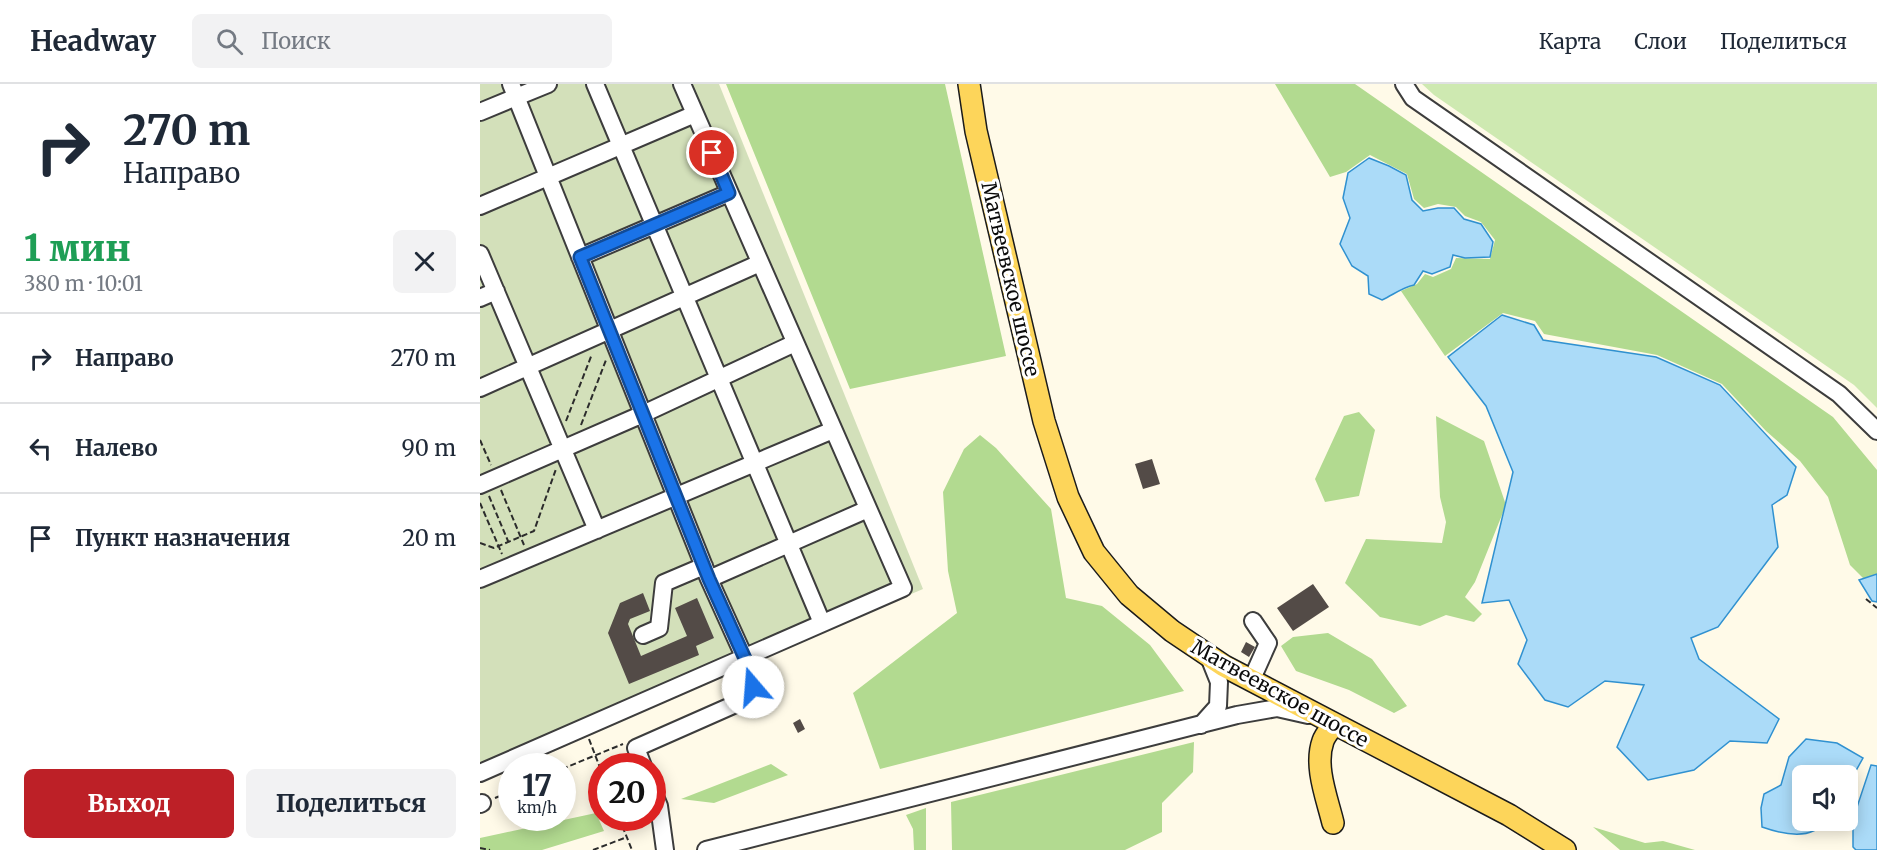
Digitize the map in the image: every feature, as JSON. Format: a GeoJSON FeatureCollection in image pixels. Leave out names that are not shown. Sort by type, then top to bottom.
{"type":"FeatureCollection","features":[{"type":"Feature","properties":{"kind":"main road","name":"Матвеевское шоссе"},"geometry":{"type":"LineString","coordinates":[[969,84],[976,131],[1044,421],[1068,497],[1094,552],[1129,595],[1172,632],[1209,657],[1326,721],[1509,815],[1564,850]]}},
{"type":"Feature","properties":{"kind":"main road"},"geometry":{"type":"LineString","coordinates":[[1326,721],[1320,755],[1323,783],[1333,823]]}},
{"type":"Feature","properties":{"kind":"street"},"geometry":{"type":"LineString","coordinates":[[480,112],[513,91],[548,84]]}},
{"type":"Feature","properties":{"kind":"street"},"geometry":{"type":"LineString","coordinates":[[595,84],[822,623]]}},
{"type":"Feature","properties":{"kind":"street"},"geometry":{"type":"LineString","coordinates":[[480,773],[903,588],[682,84]]}},
{"type":"Feature","properties":{"kind":"street"},"geometry":{"type":"LineString","coordinates":[[1404,84],[1413,98],[1839,394],[1877,431]]}},
{"type":"Feature","properties":{"kind":"street"},"geometry":{"type":"LineString","coordinates":[[513,91],[580,257],[607,336],[643,414],[706,572],[744,658],[756,695],[636,747],[639,753]]}},
{"type":"Feature","properties":{"kind":"street"},"geometry":{"type":"LineString","coordinates":[[480,206],[695,114]]}},
{"type":"Feature","properties":{"kind":"street"},"geometry":{"type":"LineString","coordinates":[[580,257],[729,193]]}},
{"type":"Feature","properties":{"kind":"street"},"geometry":{"type":"LineString","coordinates":[[480,254],[528,367],[566,444],[597,530]]}},
{"type":"Feature","properties":{"kind":"street"},"geometry":{"type":"LineString","coordinates":[[480,388],[607,336],[684,297],[760,263]]}},
{"type":"Feature","properties":{"kind":"street"},"geometry":{"type":"LineString","coordinates":[[480,298],[496,291]]}},
{"type":"Feature","properties":{"kind":"street"},"geometry":{"type":"LineString","coordinates":[[487,482],[566,444],[643,414],[795,343]]}},
{"type":"Feature","properties":{"kind":"street"},"geometry":{"type":"LineString","coordinates":[[480,579],[833,430]]}},
{"type":"Feature","properties":{"kind":"street"},"geometry":{"type":"LineString","coordinates":[[643,635],[659,628],[664,583],[706,572],[789,544],[868,509]]}},
{"type":"Feature","properties":{"kind":"street"},"geometry":{"type":"LineString","coordinates":[[1251,681],[1268,643],[1253,621]]}},
{"type":"Feature","properties":{"kind":"street"},"geometry":{"type":"LineString","coordinates":[[1201,725],[1218,706],[1219,682],[1209,657]]}},
{"type":"Feature","properties":{"kind":"street"},"geometry":{"type":"LineString","coordinates":[[706,850],[1237,715],[1277,708],[1326,721]]}},
{"type":"Feature","properties":{"kind":"street"},"geometry":{"type":"LineString","coordinates":[[662,831],[665,850]]}},
{"type":"Feature","properties":{"kind":"path"},"geometry":{"type":"LineString","coordinates":[[566,444],[607,336]]}},
{"type":"Feature","properties":{"kind":"path"},"geometry":{"type":"LineString","coordinates":[[480,543],[494,548],[534,531],[607,336]]}},
{"type":"Feature","properties":{"kind":"path"},"geometry":{"type":"LineString","coordinates":[[480,440],[487,482],[508,541]]}},
{"type":"Feature","properties":{"kind":"path"},"geometry":{"type":"LineString","coordinates":[[487,482],[520,536],[530,558]]}},
{"type":"Feature","properties":{"kind":"path"},"geometry":{"type":"LineString","coordinates":[[480,503],[508,567]]}},
{"type":"Feature","properties":{"kind":"path"},"geometry":{"type":"LineString","coordinates":[[1866,599],[1877,608]]}},
{"type":"Feature","properties":{"kind":"path"},"geometry":{"type":"LineString","coordinates":[[584,728],[594,753]]}},
{"type":"Feature","properties":{"kind":"path"},"geometry":{"type":"LineString","coordinates":[[602,753],[622,744],[636,747]]}},
{"type":"Feature","properties":{"kind":"path"},"geometry":{"type":"LineString","coordinates":[[481,804],[498,797]]}},
{"type":"Feature","properties":{"kind":"path"},"geometry":{"type":"LineString","coordinates":[[624,831],[632,850]]}},
{"type":"Feature","properties":{"kind":"path"},"geometry":{"type":"LineString","coordinates":[[593,850],[627,837]]}},
{"type":"Feature","properties":{"kind":"path"},"geometry":{"type":"LineString","coordinates":[[480,848],[490,850]]}},
{"type":"Feature","properties":{"kind":"green space"},"geometry":{"type":"Polygon","coordinates":[[[480,84],[719,84],[923,589],[539,753],[498,753],[498,770],[480,778],[480,84]]]}},
{"type":"Feature","properties":{"kind":"green space"},"geometry":{"type":"Polygon","coordinates":[[[726,84],[945,84],[1006,356],[850,389],[726,84]]]}},
{"type":"Feature","properties":{"kind":"green space"},"geometry":{"type":"Polygon","coordinates":[[[1275,84],[1355,84],[1833,417],[1877,470],[1877,592],[1850,565],[1828,497],[1800,461],[1766,431],[1722,384],[1657,355],[1544,334],[1535,321],[1503,313],[1445,356],[1401,291],[1417,284],[1425,274],[1433,277],[1451,269],[1456,258],[1490,259],[1495,240],[1481,222],[1465,216],[1456,207],[1438,204],[1424,208],[1414,199],[1407,174],[1370,155],[1346,172],[1330,177],[1275,84]]]}},
{"type":"Feature","properties":{"kind":"green space"},"geometry":{"type":"Polygon","coordinates":[[[1422,84],[1877,84],[1877,408],[1854,385],[1434,95],[1422,84]]]}},
{"type":"Feature","properties":{"kind":"green space"},"geometry":{"type":"Polygon","coordinates":[[[1359,412],[1375,430],[1359,496],[1325,502],[1315,479],[1344,416],[1359,412]]]}},
{"type":"Feature","properties":{"kind":"green space"},"geometry":{"type":"Polygon","coordinates":[[[1436,416],[1484,441],[1506,505],[1475,582],[1465,597],[1482,614],[1474,622],[1446,615],[1420,626],[1380,617],[1345,583],[1366,539],[1442,543],[1446,522],[1440,497],[1436,416]]]}},
{"type":"Feature","properties":{"kind":"green space"},"geometry":{"type":"Polygon","coordinates":[[[980,435],[996,448],[1051,509],[1066,598],[1102,606],[1150,645],[1184,691],[880,769],[853,693],[957,613],[948,571],[943,492],[964,449],[980,435]]]}},
{"type":"Feature","properties":{"kind":"green space"},"geometry":{"type":"Polygon","coordinates":[[[1328,633],[1372,659],[1407,706],[1394,713],[1349,690],[1296,671],[1281,646],[1293,637],[1328,633]]]}},
{"type":"Feature","properties":{"kind":"green space"},"geometry":{"type":"Polygon","coordinates":[[[1194,742],[1193,772],[1162,803],[1162,832],[1125,850],[952,850],[951,802],[1194,742]]]}},
{"type":"Feature","properties":{"kind":"green space"},"geometry":{"type":"Polygon","coordinates":[[[771,764],[788,775],[714,803],[681,799],[771,764]]]}},
{"type":"Feature","properties":{"kind":"green space"},"geometry":{"type":"Polygon","coordinates":[[[926,808],[926,850],[914,850],[913,829],[906,815],[926,808]]]}},
{"type":"Feature","properties":{"kind":"green space"},"geometry":{"type":"Polygon","coordinates":[[[588,815],[588,831],[604,831],[542,850],[480,850],[480,838],[512,831],[576,831],[576,817],[588,815]]]}},
{"type":"Feature","properties":{"kind":"green space"},"geometry":{"type":"Polygon","coordinates":[[[1593,827],[1645,843],[1663,841],[1695,850],[1620,850],[1593,827]]]}},
{"type":"Feature","properties":{"kind":"water"},"geometry":{"type":"Polygon","coordinates":[[[1369,158],[1406,175],[1412,200],[1423,211],[1454,208],[1464,219],[1481,224],[1493,242],[1490,257],[1465,258],[1453,255],[1450,267],[1432,274],[1423,271],[1414,285],[1382,300],[1369,294],[1368,276],[1352,266],[1340,244],[1350,218],[1343,198],[1348,173],[1369,158]]]}},
{"type":"Feature","properties":{"kind":"water"},"geometry":{"type":"Polygon","coordinates":[[[1502,315],[1534,325],[1543,340],[1656,357],[1720,385],[1796,467],[1787,495],[1772,505],[1778,547],[1718,627],[1691,638],[1699,659],[1779,719],[1767,743],[1730,741],[1694,770],[1648,780],[1617,747],[1644,685],[1605,681],[1568,707],[1545,700],[1518,664],[1527,640],[1509,600],[1482,603],[1513,472],[1486,406],[1448,357],[1502,315]]]}},
{"type":"Feature","properties":{"kind":"water"},"geometry":{"type":"Polygon","coordinates":[[[1877,574],[1877,602],[1872,601],[1859,580],[1877,574]]]}},
{"type":"Feature","properties":{"kind":"water"},"geometry":{"type":"Polygon","coordinates":[[[1806,739],[1837,743],[1863,758],[1858,767],[1858,765],[1792,765],[1792,831],[1812,831],[1805,834],[1778,832],[1762,827],[1761,808],[1764,794],[1781,785],[1789,757],[1806,739]]]}},
{"type":"Feature","properties":{"kind":"water"},"geometry":{"type":"Polygon","coordinates":[[[1871,765],[1877,766],[1877,850],[1856,850],[1853,847],[1853,831],[1858,831],[1858,804],[1871,765]]]}},
{"type":"Feature","properties":{"kind":"building"},"geometry":{"type":"Polygon","coordinates":[[[1152,459],[1160,484],[1143,489],[1135,464],[1152,459]]]}},
{"type":"Feature","properties":{"kind":"building"},"geometry":{"type":"Polygon","coordinates":[[[1313,584],[1329,607],[1293,631],[1277,608],[1313,584]]]}},
{"type":"Feature","properties":{"kind":"building"},"geometry":{"type":"Polygon","coordinates":[[[643,593],[650,611],[630,619],[628,624],[641,656],[687,636],[675,608],[697,598],[714,638],[696,646],[699,655],[629,684],[608,633],[620,603],[643,593]]]}},
{"type":"Feature","properties":{"kind":"building"},"geometry":{"type":"Polygon","coordinates":[[[1246,642],[1255,647],[1249,657],[1241,652],[1246,642]]]}},
{"type":"Feature","properties":{"kind":"building"},"geometry":{"type":"Polygon","coordinates":[[[800,719],[805,729],[798,733],[793,723],[800,719]]]}},
{"type":"Feature","properties":{"kind":"route"},"geometry":{"type":"LineString","coordinates":[[712,153],[729,193],[580,257],[709,579],[747,663],[753,687]]}}]}
